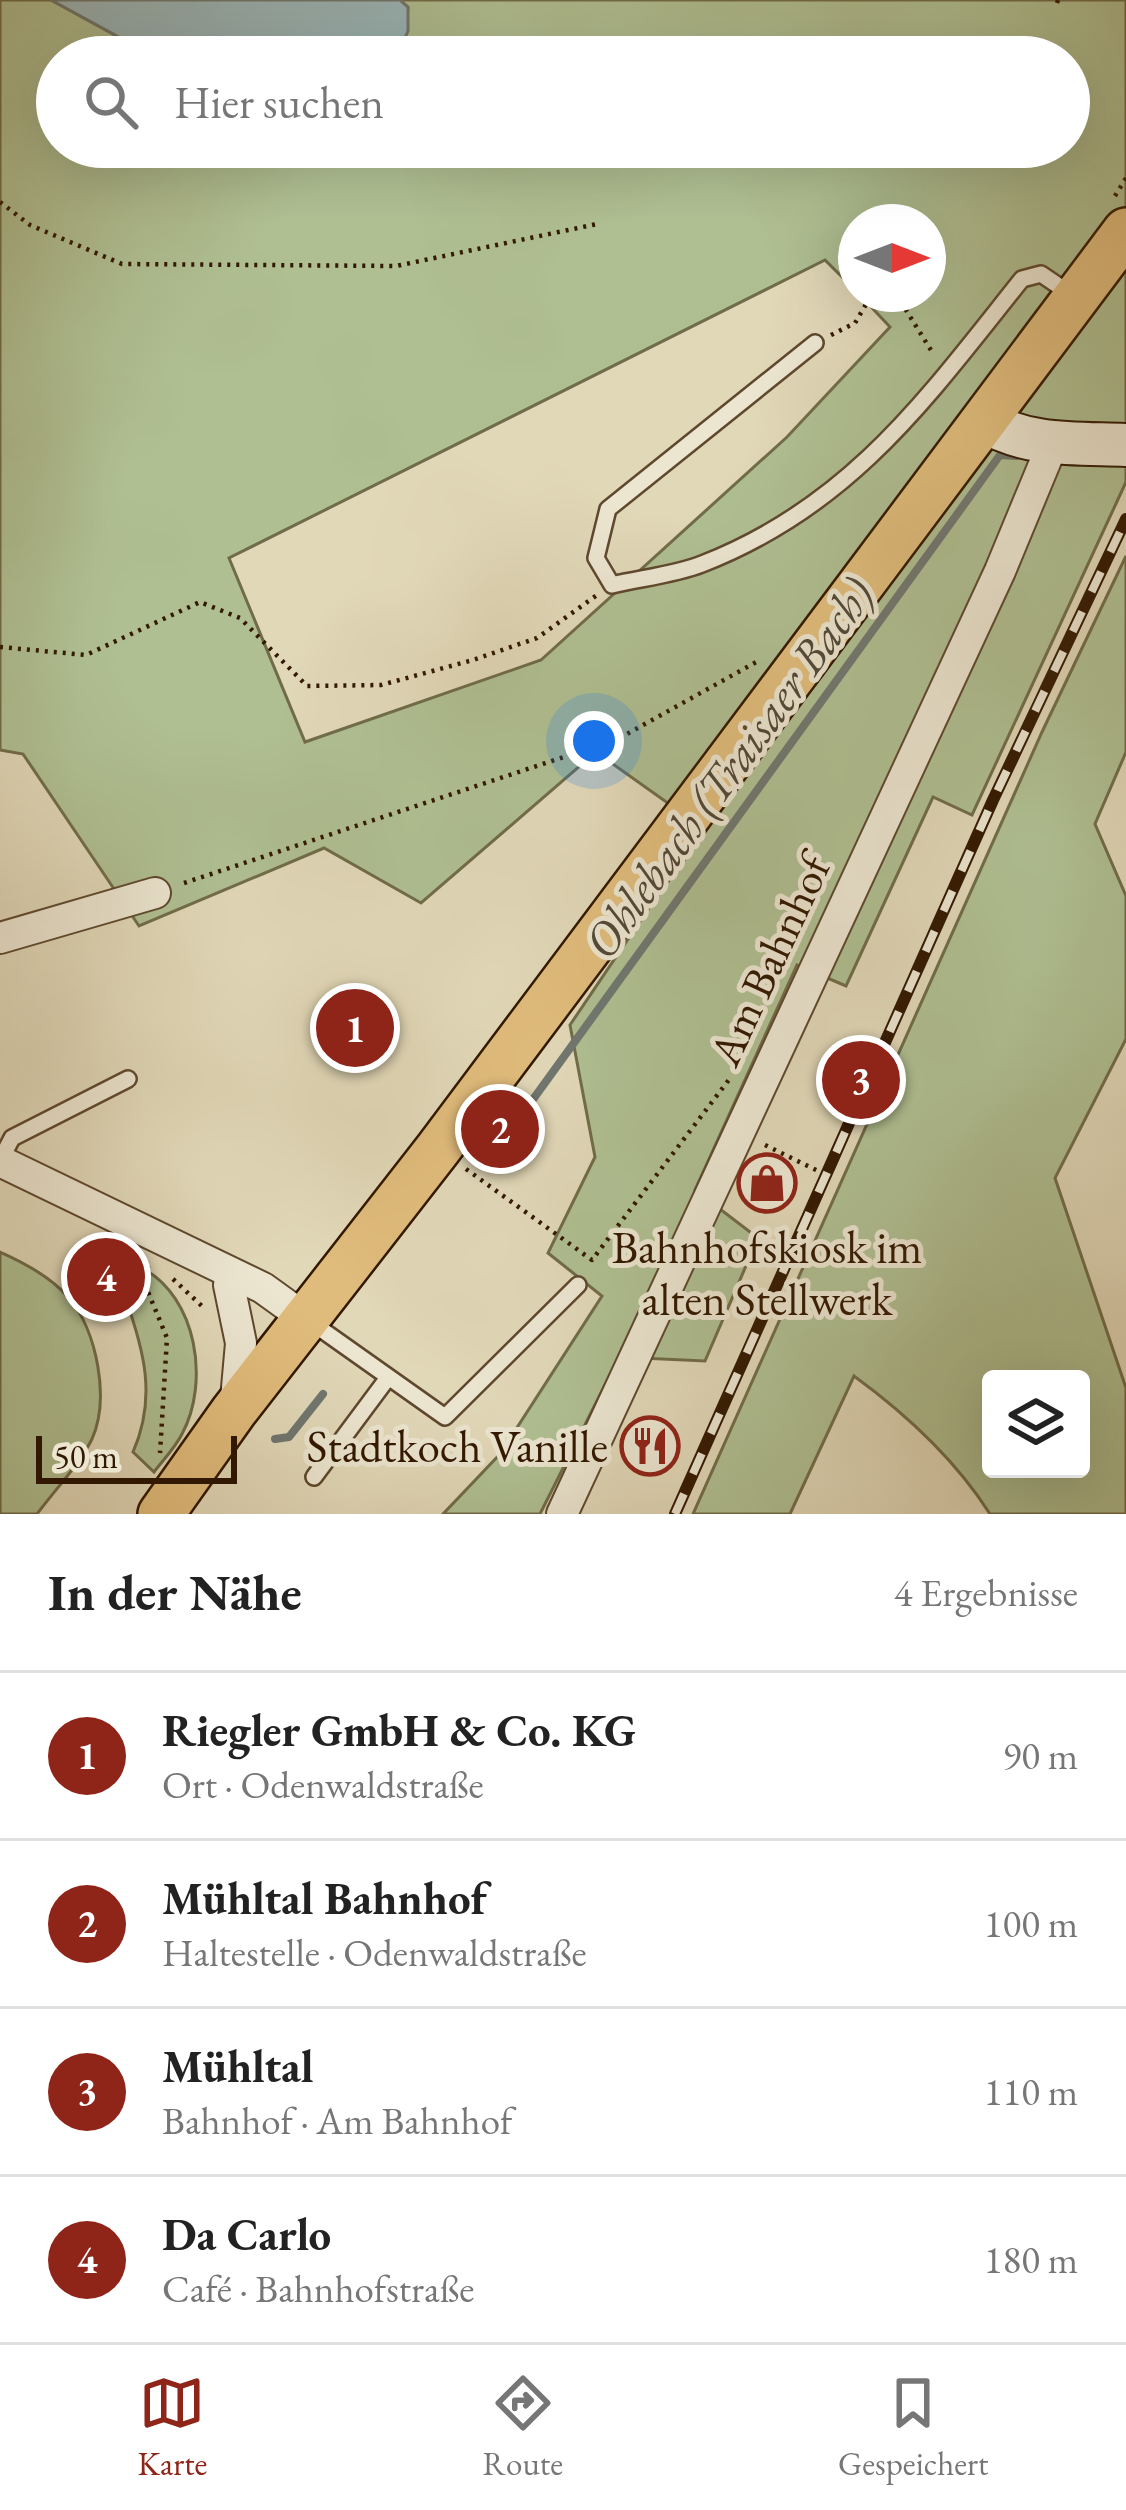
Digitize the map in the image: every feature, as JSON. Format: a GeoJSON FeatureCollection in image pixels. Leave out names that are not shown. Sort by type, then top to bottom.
{"type":"FeatureCollection","features":[{"type":"Feature","properties":{"kind":"main road"},"geometry":{"type":"LineString","coordinates":[[160,1514],[1126,231]]}},
{"type":"Feature","properties":{"kind":"street"},"geometry":{"type":"LineString","coordinates":[[984,422],[1004,433],[1053,443],[1126,445]]}},
{"type":"Feature","properties":{"kind":"street","name":"Am Bahnhof"},"geometry":{"type":"LineString","coordinates":[[562,1514],[1000,571],[1053,443]]}},
{"type":"Feature","properties":{"kind":"street"},"geometry":{"type":"LineString","coordinates":[[0,938],[155,893]]}},
{"type":"Feature","properties":{"kind":"street"},"geometry":{"type":"LineString","coordinates":[[0,1161],[263,1288],[306,1318]]}},
{"type":"Feature","properties":{"kind":"street"},"geometry":{"type":"LineString","coordinates":[[200,1260],[272,1316],[306,1318]]}},
{"type":"Feature","properties":{"kind":"street"},"geometry":{"type":"LineString","coordinates":[[229,1285],[241,1343],[234,1411]]}},
{"type":"Feature","properties":{"kind":"lane"},"geometry":{"type":"LineString","coordinates":[[815,344],[608,508],[596,558],[612,585],[698,566],[781,528],[830,494],[912,416],[1022,279],[1041,274],[1075,297]]}},
{"type":"Feature","properties":{"kind":"lane"},"geometry":{"type":"LineString","coordinates":[[0,1161],[12,1138],[128,1079]]}},
{"type":"Feature","properties":{"kind":"lane"},"geometry":{"type":"LineString","coordinates":[[306,1318],[445,1417],[578,1285]]}},
{"type":"Feature","properties":{"kind":"lane"},"geometry":{"type":"LineString","coordinates":[[314,1478],[387,1379]]}},
{"type":"Feature","properties":{"kind":"path"},"geometry":{"type":"LineString","coordinates":[[0,202],[30,225],[122,264],[396,266],[597,224]]}},
{"type":"Feature","properties":{"kind":"path"},"geometry":{"type":"LineString","coordinates":[[815,344],[855,322],[861,312]]}},
{"type":"Feature","properties":{"kind":"path"},"geometry":{"type":"LineString","coordinates":[[907,312],[927,345]]}},
{"type":"Feature","properties":{"kind":"path"},"geometry":{"type":"LineString","coordinates":[[0,647],[86,655],[200,602],[240,618],[307,686],[381,685],[537,638],[612,585]]}},
{"type":"Feature","properties":{"kind":"path"},"geometry":{"type":"LineString","coordinates":[[155,893],[617,739],[771,653]]}},
{"type":"Feature","properties":{"kind":"path"},"geometry":{"type":"LineString","coordinates":[[437,1149],[592,1260],[740,1066],[765,1074]]}},
{"type":"Feature","properties":{"kind":"path"},"geometry":{"type":"LineString","coordinates":[[776,1151],[818,1171]]}},
{"type":"Feature","properties":{"kind":"path"},"geometry":{"type":"LineString","coordinates":[[162,1462],[158,1446],[167,1338],[146,1286],[148,1260],[206,1310]]}},
{"type":"Feature","properties":{"kind":"green space"},"geometry":{"type":"Polygon","coordinates":[[[0,0],[51,0],[117,36],[36,36],[36,168],[1090,168],[1090,36],[402,36],[408,8],[400,0],[1126,0],[1126,482],[972,815],[933,797],[846,986],[797,965],[695,1190],[758,1238],[705,1361],[619,1357],[540,1514],[443,1514],[500,1454],[602,1296],[548,1253],[595,1157],[570,1025],[703,828],[596,752],[421,903],[324,848],[139,926],[23,754],[0,750],[0,0]],[[838,204],[838,273],[825,260],[229,558],[305,742],[541,660],[787,437],[890,327],[876,312],[946,312],[946,204],[838,204]]]}},
{"type":"Feature","properties":{"kind":"green space"},"geometry":{"type":"Polygon","coordinates":[[[1126,556],[1126,752],[1095,824],[1126,896],[1126,1039],[1055,1178],[1126,1388],[1126,1514],[990,1514],[928,1439],[854,1376],[790,1514],[693,1514],[1042,732],[1126,556]]]}},
{"type":"Feature","properties":{"kind":"green space"},"geometry":{"type":"Polygon","coordinates":[[[0,1252],[37,1271],[69,1298],[87,1328],[98,1366],[100,1405],[92,1439],[37,1514],[0,1514],[0,1252]]]}},
{"type":"Feature","properties":{"kind":"green space"},"geometry":{"type":"Polygon","coordinates":[[[142,1268],[175,1299],[193,1342],[196,1366],[191,1413],[179,1439],[154,1472],[133,1452],[146,1393],[138,1336],[125,1297],[142,1268]]]}},
{"type":"Feature","properties":{"kind":"water"},"geometry":{"type":"Polygon","coordinates":[[[51,0],[400,0],[408,7],[406,36],[117,36],[51,0]]]}},
{"type":"Feature","properties":{"kind":"waterway","name":"Ohlebach (Traisaer Bach)"},"geometry":{"type":"LineString","coordinates":[[497,1149],[1000,455],[1017,456]]}},
{"type":"Feature","properties":{"kind":"waterway","name":"Ohlebach (Traisaer Bach)"},"geometry":{"type":"LineString","coordinates":[[275,1439],[289,1437],[323,1394]]}},
{"type":"Feature","properties":{"kind":"railway"},"geometry":{"type":"LineString","coordinates":[[675,1514],[993,800],[1126,519]]}},
{"type":"Feature","properties":{"kind":"place","name":"Riegler GmbH & Co. KG"},"geometry":{"type":"Point","coordinates":[355,1028]}},
{"type":"Feature","properties":{"kind":"place","name":"Mühltal"},"geometry":{"type":"Point","coordinates":[861,1080]}},
{"type":"Feature","properties":{"kind":"place","name":"Mühltal Bahnhof"},"geometry":{"type":"Point","coordinates":[500,1129]}},
{"type":"Feature","properties":{"kind":"place","name":"Bahnhofskiosk im alten Stellwerk"},"geometry":{"type":"Point","coordinates":[767,1183]}},
{"type":"Feature","properties":{"kind":"place","name":"Da Carlo"},"geometry":{"type":"Point","coordinates":[106,1277]}},
{"type":"Feature","properties":{"kind":"place","name":"Stadtkoch Vanille"},"geometry":{"type":"Point","coordinates":[650,1446]}}]}
